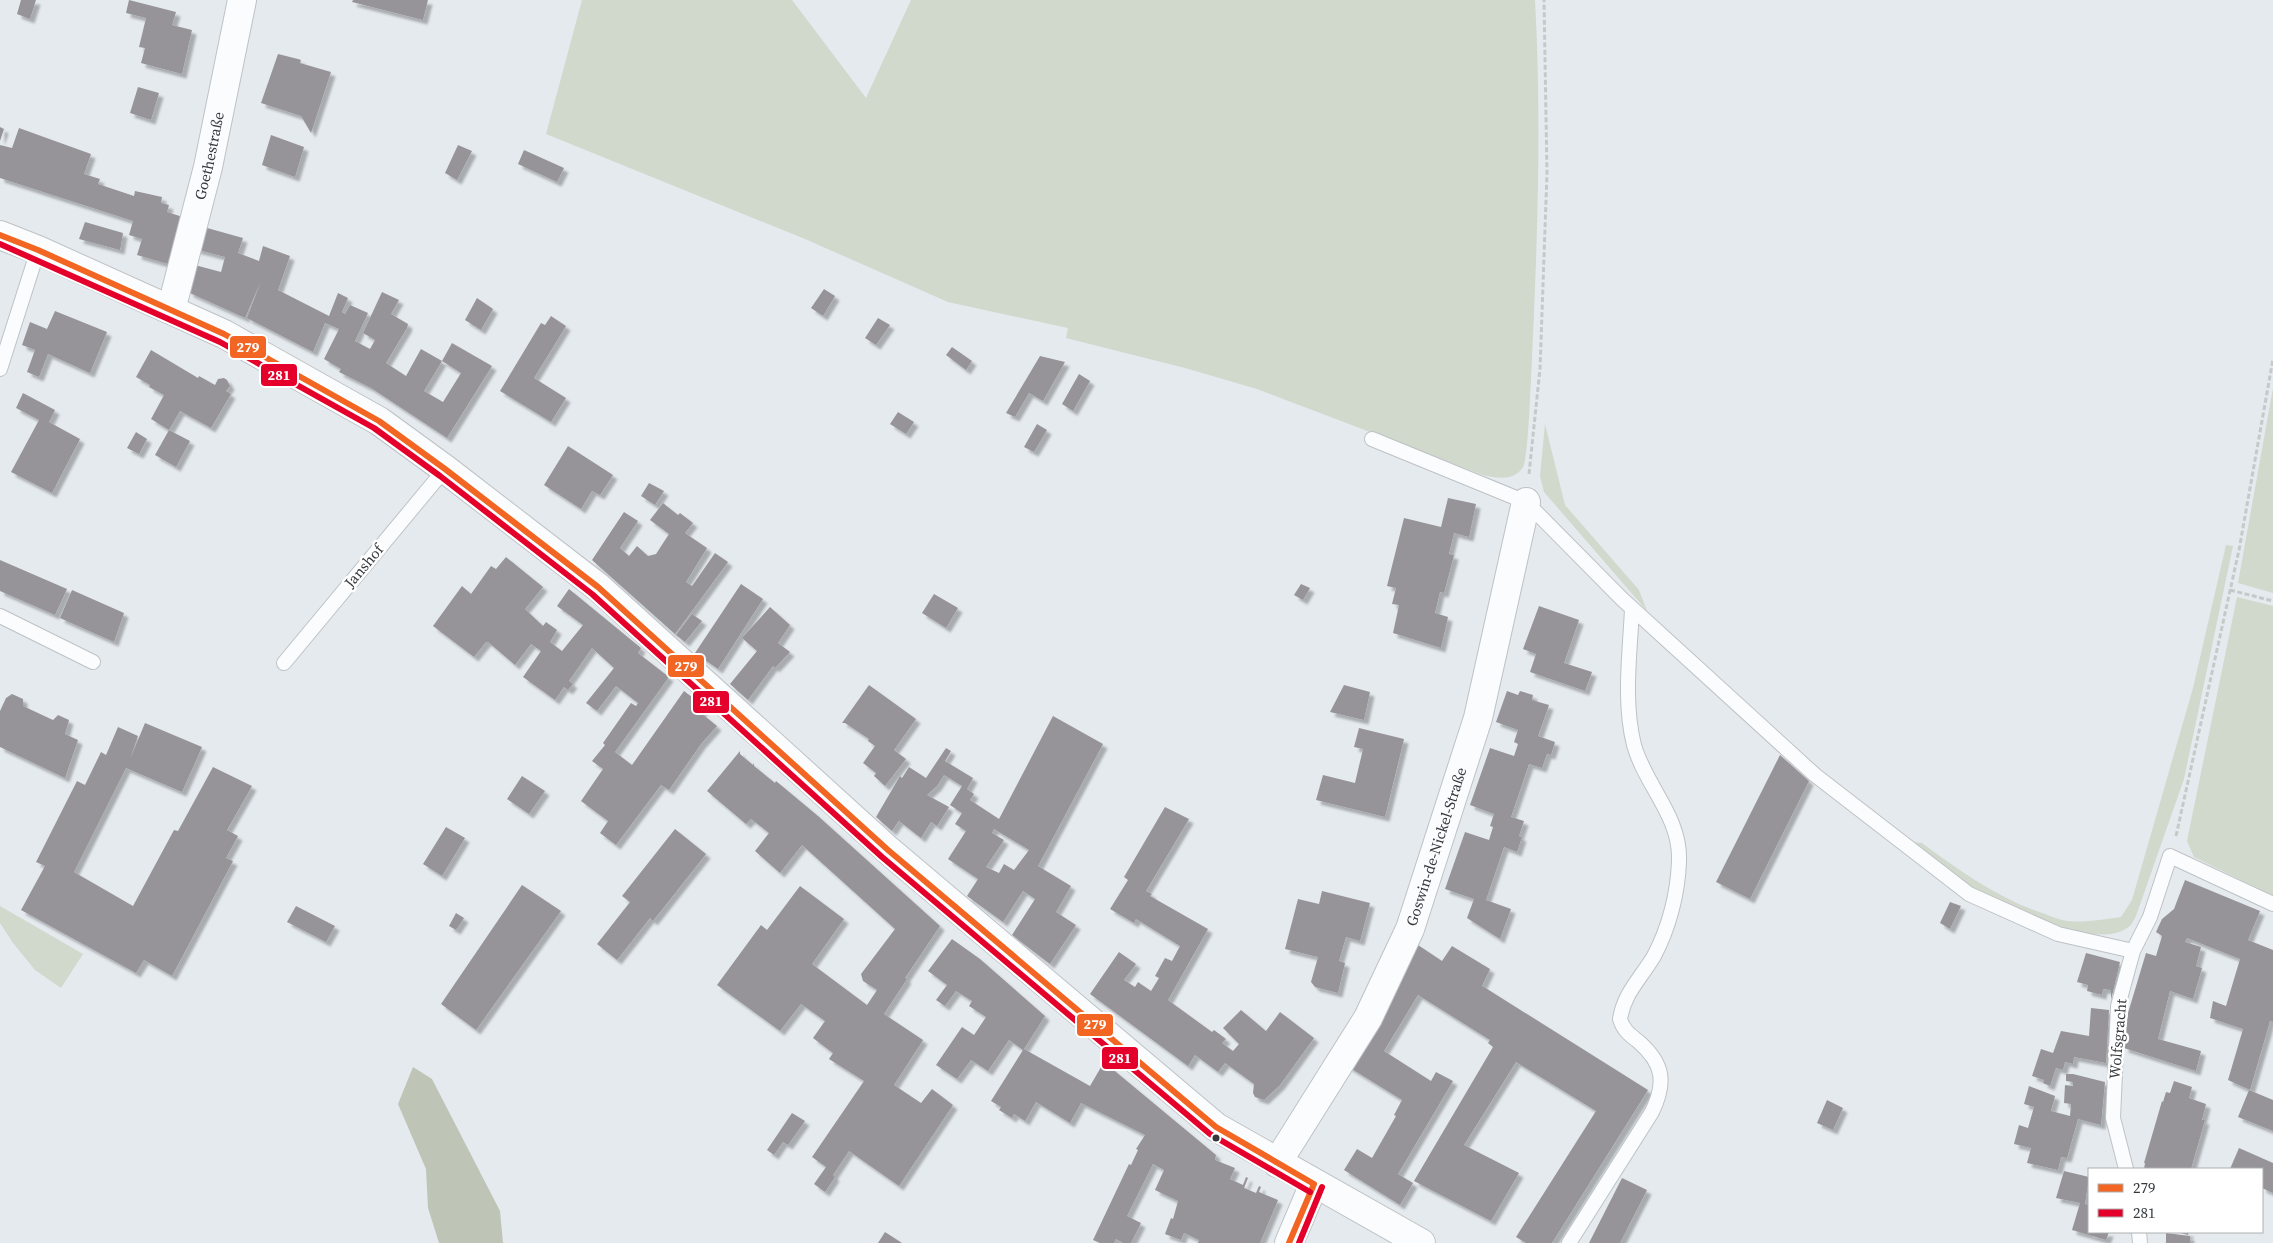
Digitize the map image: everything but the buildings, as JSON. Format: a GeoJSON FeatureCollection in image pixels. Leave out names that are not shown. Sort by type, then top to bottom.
{"type":"FeatureCollection","features":[{"type":"Feature","properties":{"kind":"street","name":"Goethestraße"},"geometry":{"type":"LineString","coordinates":[[171,310],[208,167],[242,0]]}},
{"type":"Feature","properties":{"kind":"street"},"geometry":{"type":"LineString","coordinates":[[0,235],[38,250],[224,334],[378,422],[445,469],[598,587],[888,850],[1216,1127],[1421,1243]]}},
{"type":"Feature","properties":{"kind":"street","name":"Goswin-de-Nickel-Straße"},"geometry":{"type":"LineString","coordinates":[[1277,1163],[1368,1018],[1410,929],[1478,718],[1526,502]]}},
{"type":"Feature","properties":{"kind":"street"},"geometry":{"type":"LineString","coordinates":[[1289,1243],[1314,1184]]}},
{"type":"Feature","properties":{"kind":"lane"},"geometry":{"type":"LineString","coordinates":[[0,369],[38,250]]}},
{"type":"Feature","properties":{"kind":"lane"},"geometry":{"type":"LineString","coordinates":[[1372,439],[1526,502],[1632,609],[1815,775],[1969,894],[2058,934],[2134,951]]}},
{"type":"Feature","properties":{"kind":"lane","name":"Janshof"},"geometry":{"type":"LineString","coordinates":[[284,663],[445,469]]}},
{"type":"Feature","properties":{"kind":"lane"},"geometry":{"type":"LineString","coordinates":[[1569,1243],[1652,1112],[1659,1097],[1662,1082],[1655,1061],[1641,1044],[1625,1031],[1620,1019],[1627,996],[1654,956],[1670,920],[1680,859],[1671,822],[1639,758],[1632,732],[1629,686],[1632,609]]}},
{"type":"Feature","properties":{"kind":"lane"},"geometry":{"type":"LineString","coordinates":[[0,616],[93,662]]}},
{"type":"Feature","properties":{"kind":"lane"},"geometry":{"type":"LineString","coordinates":[[2170,856],[2273,904]]}},
{"type":"Feature","properties":{"kind":"lane","name":"Wolfsgracht"},"geometry":{"type":"LineString","coordinates":[[2126,1168],[2113,1118],[2118,1006],[2134,951],[2150,917],[2170,856]]}},
{"type":"Feature","properties":{"kind":"path"},"geometry":{"type":"LineString","coordinates":[[1526,502],[1541,359],[1547,173],[1544,0]]}},
{"type":"Feature","properties":{"kind":"path"},"geometry":{"type":"LineString","coordinates":[[2170,856],[2180,824],[2240,550],[2273,359]]}},
{"type":"Feature","properties":{"kind":"path"},"geometry":{"type":"LineString","coordinates":[[2230,590],[2273,601]]}},
{"type":"Feature","properties":{"kind":"shaded area"},"geometry":{"type":"Polygon","coordinates":[[[582,0],[792,0],[866,98],[911,0],[1535,0],[1538,95],[1537,237],[1529,412],[1523,467],[1511,477],[1486,476],[1257,389],[1185,368],[1066,338],[1068,328],[948,302],[805,239],[546,134],[582,0]]]}},
{"type":"Feature","properties":{"kind":"shaded area"},"geometry":{"type":"Polygon","coordinates":[[[2273,388],[2273,593],[2238,583],[2273,388]]]}},
{"type":"Feature","properties":{"kind":"shaded area"},"geometry":{"type":"Polygon","coordinates":[[[1545,424],[1565,505],[1639,590],[1647,611],[1544,492],[1540,476],[1545,424]]]}},
{"type":"Feature","properties":{"kind":"shaded area"},"geometry":{"type":"Polygon","coordinates":[[[2226,545],[2233,546],[2184,779],[2136,916],[2130,926],[2115,933],[2080,933],[2023,915],[1995,902],[1974,889],[1915,842],[1922,843],[1996,893],[2028,908],[2068,921],[2094,921],[2121,917],[2132,900],[2193,688],[2226,545]]]}},
{"type":"Feature","properties":{"kind":"shaded area"},"geometry":{"type":"Polygon","coordinates":[[[2237,597],[2273,606],[2273,896],[2194,857],[2187,841],[2237,597]]]}},
{"type":"Feature","properties":{"kind":"shaded area"},"geometry":{"type":"Polygon","coordinates":[[[0,906],[83,954],[61,988],[35,970],[13,943],[0,923],[0,906]]]}},
{"type":"Feature","properties":{"kind":"shaded area"},"geometry":{"type":"Polygon","coordinates":[[[413,1067],[432,1079],[500,1211],[503,1243],[439,1243],[428,1208],[426,1169],[398,1104],[413,1067]]]}},
{"type":"Feature","properties":{"kind":"transit line","name":"279"},"geometry":{"type":"LineString","coordinates":[[0,235],[38,250],[224,334],[379,421],[445,469],[598,587],[888,850],[1216,1127],[1314,1184]]}},
{"type":"Feature","properties":{"kind":"transit line","name":"281"},"geometry":{"type":"LineString","coordinates":[[0,244],[220,342],[374,428],[440,476],[592,594],[882,857],[1210,1134],[1310,1192]]}},
{"type":"Feature","properties":{"kind":"transit line","name":"279"},"geometry":{"type":"LineString","coordinates":[[1289,1243],[1314,1184]]}},
{"type":"Feature","properties":{"kind":"transit line","name":"281"},"geometry":{"type":"LineString","coordinates":[[1299,1243],[1322,1187]]}}]}
